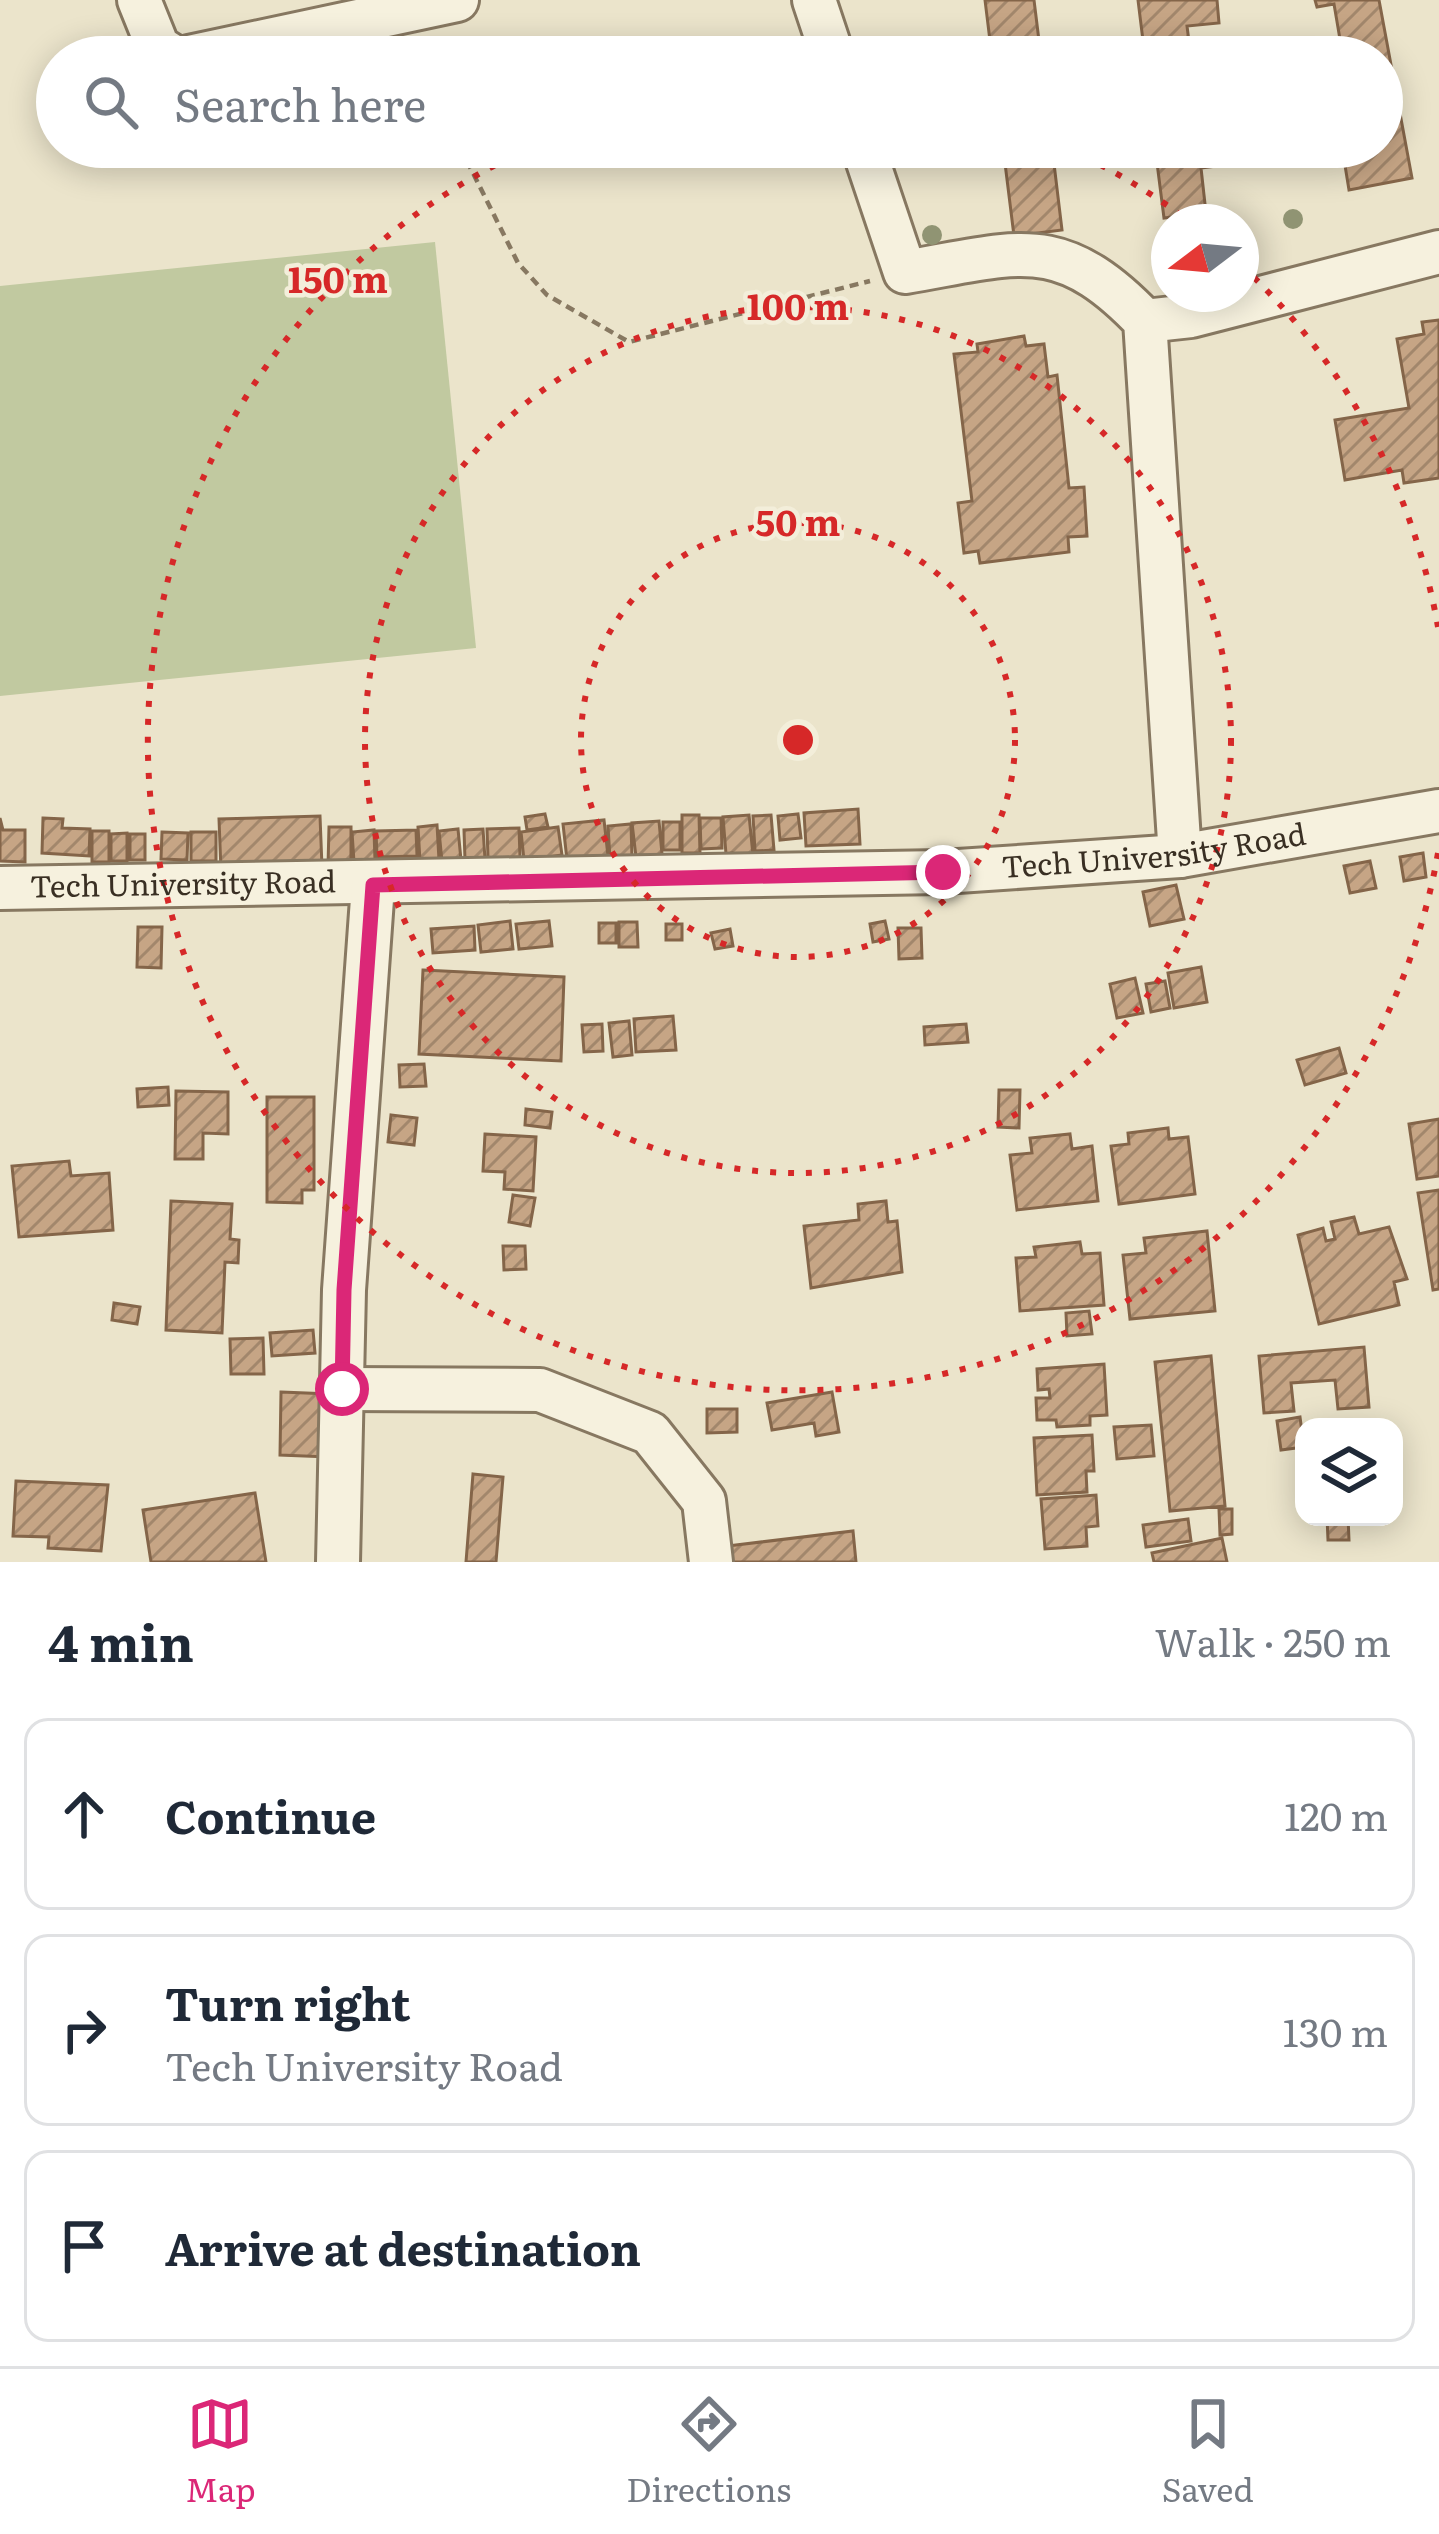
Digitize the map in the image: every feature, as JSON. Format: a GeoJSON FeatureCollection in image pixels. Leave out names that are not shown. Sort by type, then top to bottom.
{"type":"FeatureCollection","features":[{"type":"Feature","properties":{"kind":"street"},"geometry":{"type":"LineString","coordinates":[[139,0],[154,36]]}},
{"type":"Feature","properties":{"kind":"street"},"geometry":{"type":"LineString","coordinates":[[288,36],[457,0]]}},
{"type":"Feature","properties":{"kind":"street"},"geometry":{"type":"LineString","coordinates":[[814,0],[826,36]]}},
{"type":"Feature","properties":{"kind":"street"},"geometry":{"type":"LineString","coordinates":[[870,168],[905,272],[1015,253],[1051,255],[1089,270],[1145,321],[1180,856]]}},
{"type":"Feature","properties":{"kind":"street"},"geometry":{"type":"LineString","coordinates":[[1145,321],[1191,316],[1439,252]]}},
{"type":"Feature","properties":{"kind":"street","name":"Tech University Road"},"geometry":{"type":"LineString","coordinates":[[0,888],[943,872],[1180,856],[1439,812]]}},
{"type":"Feature","properties":{"kind":"street"},"geometry":{"type":"LineString","coordinates":[[338,1562],[344,1290],[373,885]]}},
{"type":"Feature","properties":{"kind":"street"},"geometry":{"type":"LineString","coordinates":[[342,1389],[541,1390],[650,1433],[704,1501],[711,1562]]}},
{"type":"Feature","properties":{"kind":"path"},"geometry":{"type":"LineString","coordinates":[[470,168],[518,263],[547,295],[629,342],[905,272]]}},
{"type":"Feature","properties":{"kind":"green space"},"geometry":{"type":"Polygon","coordinates":[[[435,242],[476,648],[0,696],[0,286],[435,242]]]}},
{"type":"Feature","properties":{"kind":"building"},"geometry":{"type":"Polygon","coordinates":[[[985,0],[1034,0],[1038,36],[989,36],[985,0]]]}},
{"type":"Feature","properties":{"kind":"building"},"geometry":{"type":"Polygon","coordinates":[[[1138,0],[1217,0],[1219,23],[1187,26],[1188,36],[1142,36],[1138,0]]]}},
{"type":"Feature","properties":{"kind":"building"},"geometry":{"type":"Polygon","coordinates":[[[1315,0],[1379,0],[1386,36],[1339,36],[1334,4],[1317,7],[1315,0]]]}},
{"type":"Feature","properties":{"kind":"building"},"geometry":{"type":"Polygon","coordinates":[[[1403,129],[1412,178],[1349,190],[1345,168],[1403,168],[1403,129]]]}},
{"type":"Feature","properties":{"kind":"building"},"geometry":{"type":"Polygon","coordinates":[[[1006,168],[1055,168],[1062,230],[1014,236],[1006,168]]]}},
{"type":"Feature","properties":{"kind":"building"},"geometry":{"type":"Polygon","coordinates":[[[1158,168],[1201,168],[1205,204],[1162,204],[1158,168]]]}},
{"type":"Feature","properties":{"kind":"building"},"geometry":{"type":"Polygon","coordinates":[[[1439,320],[1439,478],[1404,483],[1402,470],[1345,480],[1335,420],[1409,408],[1397,339],[1424,334],[1422,322],[1439,320]]]}},
{"type":"Feature","properties":{"kind":"building"},"geometry":{"type":"Polygon","coordinates":[[[1024,336],[1026,346],[1044,344],[1048,377],[1057,375],[1069,488],[1084,487],[1087,536],[1068,537],[1069,552],[980,563],[978,551],[964,553],[958,503],[972,501],[954,354],[978,352],[977,344],[1024,336]]]}},
{"type":"Feature","properties":{"kind":"building"},"geometry":{"type":"Polygon","coordinates":[[[858,809],[860,844],[806,846],[804,813],[858,809]]]}},
{"type":"Feature","properties":{"kind":"building"},"geometry":{"type":"Polygon","coordinates":[[[545,814],[548,827],[527,830],[525,817],[545,814]]]}},
{"type":"Feature","properties":{"kind":"building"},"geometry":{"type":"Polygon","coordinates":[[[798,814],[801,838],[780,840],[778,816],[798,814]]]}},
{"type":"Feature","properties":{"kind":"building"},"geometry":{"type":"Polygon","coordinates":[[[682,815],[699,815],[700,853],[682,853],[682,815]]]}},
{"type":"Feature","properties":{"kind":"building"},"geometry":{"type":"Polygon","coordinates":[[[749,815],[754,865],[734,867],[732,853],[726,854],[723,817],[749,815]]]}},
{"type":"Feature","properties":{"kind":"building"},"geometry":{"type":"Polygon","coordinates":[[[771,815],[774,850],[755,851],[753,816],[771,815]]]}},
{"type":"Feature","properties":{"kind":"building"},"geometry":{"type":"Polygon","coordinates":[[[320,816],[322,867],[221,871],[219,819],[320,816]]]}},
{"type":"Feature","properties":{"kind":"building"},"geometry":{"type":"Polygon","coordinates":[[[0,818],[3,830],[25,830],[25,862],[0,861],[0,818]]]}},
{"type":"Feature","properties":{"kind":"building"},"geometry":{"type":"Polygon","coordinates":[[[43,818],[63,819],[62,828],[90,829],[89,856],[42,853],[43,818]]]}},
{"type":"Feature","properties":{"kind":"building"},"geometry":{"type":"Polygon","coordinates":[[[700,818],[721,818],[722,848],[701,849],[700,818]]]}},
{"type":"Feature","properties":{"kind":"building"},"geometry":{"type":"Polygon","coordinates":[[[604,820],[608,856],[567,860],[563,824],[604,820]]]}},
{"type":"Feature","properties":{"kind":"building"},"geometry":{"type":"Polygon","coordinates":[[[659,821],[662,854],[636,857],[632,823],[659,821]]]}},
{"type":"Feature","properties":{"kind":"building"},"geometry":{"type":"Polygon","coordinates":[[[663,822],[680,822],[680,850],[663,850],[663,822]]]}},
{"type":"Feature","properties":{"kind":"building"},"geometry":{"type":"Polygon","coordinates":[[[631,824],[632,858],[610,859],[608,826],[631,824]]]}},
{"type":"Feature","properties":{"kind":"building"},"geometry":{"type":"Polygon","coordinates":[[[437,825],[439,860],[420,861],[418,827],[437,825]]]}},
{"type":"Feature","properties":{"kind":"building"},"geometry":{"type":"Polygon","coordinates":[[[329,827],[351,827],[351,866],[328,866],[329,827]]]}},
{"type":"Feature","properties":{"kind":"building"},"geometry":{"type":"Polygon","coordinates":[[[558,827],[562,855],[524,860],[521,832],[558,827]]]}},
{"type":"Feature","properties":{"kind":"building"},"geometry":{"type":"Polygon","coordinates":[[[519,828],[520,857],[488,858],[487,829],[519,828]]]}},
{"type":"Feature","properties":{"kind":"building"},"geometry":{"type":"Polygon","coordinates":[[[458,829],[461,860],[442,862],[439,831],[458,829]]]}},
{"type":"Feature","properties":{"kind":"building"},"geometry":{"type":"Polygon","coordinates":[[[483,829],[485,859],[465,860],[464,830],[483,829]]]}},
{"type":"Feature","properties":{"kind":"building"},"geometry":{"type":"Polygon","coordinates":[[[374,830],[375,861],[354,862],[352,832],[374,830]]]}},
{"type":"Feature","properties":{"kind":"building"},"geometry":{"type":"Polygon","coordinates":[[[416,830],[417,856],[377,857],[376,831],[416,830]]]}},
{"type":"Feature","properties":{"kind":"building"},"geometry":{"type":"Polygon","coordinates":[[[92,831],[109,831],[109,862],[92,862],[92,831]]]}},
{"type":"Feature","properties":{"kind":"building"},"geometry":{"type":"Polygon","coordinates":[[[162,832],[188,833],[187,860],[161,859],[162,832]]]}},
{"type":"Feature","properties":{"kind":"building"},"geometry":{"type":"Polygon","coordinates":[[[191,832],[216,832],[216,861],[191,861],[191,832]]]}},
{"type":"Feature","properties":{"kind":"building"},"geometry":{"type":"Polygon","coordinates":[[[127,833],[127,861],[111,861],[111,834],[127,833]]]}},
{"type":"Feature","properties":{"kind":"building"},"geometry":{"type":"Polygon","coordinates":[[[130,834],[145,834],[145,860],[130,860],[130,834]]]}},
{"type":"Feature","properties":{"kind":"building"},"geometry":{"type":"Polygon","coordinates":[[[1423,853],[1426,877],[1404,881],[1400,857],[1423,853]]]}},
{"type":"Feature","properties":{"kind":"building"},"geometry":{"type":"Polygon","coordinates":[[[1370,861],[1376,888],[1350,893],[1344,866],[1370,861]]]}},
{"type":"Feature","properties":{"kind":"building"},"geometry":{"type":"Polygon","coordinates":[[[1176,885],[1184,919],[1150,926],[1143,892],[1176,885]]]}},
{"type":"Feature","properties":{"kind":"building"},"geometry":{"type":"Polygon","coordinates":[[[510,921],[513,949],[481,952],[478,925],[510,921]]]}},
{"type":"Feature","properties":{"kind":"building"},"geometry":{"type":"Polygon","coordinates":[[[549,921],[552,946],[519,949],[516,924],[549,921]]]}},
{"type":"Feature","properties":{"kind":"building"},"geometry":{"type":"Polygon","coordinates":[[[885,921],[889,939],[873,942],[870,924],[885,921]]]}},
{"type":"Feature","properties":{"kind":"building"},"geometry":{"type":"Polygon","coordinates":[[[619,922],[637,922],[638,947],[619,947],[619,922]]]}},
{"type":"Feature","properties":{"kind":"building"},"geometry":{"type":"Polygon","coordinates":[[[599,923],[616,923],[616,943],[599,943],[599,923]]]}},
{"type":"Feature","properties":{"kind":"building"},"geometry":{"type":"Polygon","coordinates":[[[666,924],[682,924],[682,940],[666,940],[666,924]]]}},
{"type":"Feature","properties":{"kind":"building"},"geometry":{"type":"Polygon","coordinates":[[[474,926],[475,950],[433,953],[431,929],[474,926]]]}},
{"type":"Feature","properties":{"kind":"building"},"geometry":{"type":"Polygon","coordinates":[[[138,927],[162,927],[161,968],[137,967],[138,927]]]}},
{"type":"Feature","properties":{"kind":"building"},"geometry":{"type":"Polygon","coordinates":[[[898,928],[921,928],[922,958],[899,959],[898,928]]]}},
{"type":"Feature","properties":{"kind":"building"},"geometry":{"type":"Polygon","coordinates":[[[730,929],[733,946],[715,949],[711,933],[730,929]]]}},
{"type":"Feature","properties":{"kind":"building"},"geometry":{"type":"Polygon","coordinates":[[[1201,967],[1207,1002],[1174,1008],[1168,973],[1201,967]]]}},
{"type":"Feature","properties":{"kind":"building"},"geometry":{"type":"Polygon","coordinates":[[[423,970],[564,977],[561,1061],[419,1054],[423,970]]]}},
{"type":"Feature","properties":{"kind":"building"},"geometry":{"type":"Polygon","coordinates":[[[1135,978],[1143,1013],[1117,1018],[1110,984],[1135,978]]]}},
{"type":"Feature","properties":{"kind":"building"},"geometry":{"type":"Polygon","coordinates":[[[1165,981],[1170,1008],[1151,1012],[1146,984],[1165,981]]]}},
{"type":"Feature","properties":{"kind":"building"},"geometry":{"type":"Polygon","coordinates":[[[673,1016],[676,1050],[636,1052],[634,1019],[673,1016]]]}},
{"type":"Feature","properties":{"kind":"building"},"geometry":{"type":"Polygon","coordinates":[[[629,1021],[632,1055],[613,1057],[609,1023],[629,1021]]]}},
{"type":"Feature","properties":{"kind":"building"},"geometry":{"type":"Polygon","coordinates":[[[602,1024],[603,1051],[584,1052],[582,1025],[602,1024]]]}},
{"type":"Feature","properties":{"kind":"building"},"geometry":{"type":"Polygon","coordinates":[[[966,1024],[968,1042],[925,1045],[924,1027],[966,1024]]]}},
{"type":"Feature","properties":{"kind":"building"},"geometry":{"type":"Polygon","coordinates":[[[1339,1048],[1346,1073],[1305,1085],[1297,1060],[1339,1048]]]}},
{"type":"Feature","properties":{"kind":"building"},"geometry":{"type":"Polygon","coordinates":[[[424,1064],[426,1086],[400,1087],[399,1065],[424,1064]]]}},
{"type":"Feature","properties":{"kind":"building"},"geometry":{"type":"Polygon","coordinates":[[[168,1087],[169,1105],[138,1107],[137,1089],[168,1087]]]}},
{"type":"Feature","properties":{"kind":"building"},"geometry":{"type":"Polygon","coordinates":[[[999,1090],[1020,1090],[1019,1128],[998,1127],[999,1090]]]}},
{"type":"Feature","properties":{"kind":"building"},"geometry":{"type":"Polygon","coordinates":[[[176,1091],[228,1092],[228,1134],[203,1133],[203,1159],[175,1159],[176,1091]]]}},
{"type":"Feature","properties":{"kind":"building"},"geometry":{"type":"Polygon","coordinates":[[[267,1097],[314,1097],[314,1190],[302,1190],[302,1203],[267,1202],[267,1097]]]}},
{"type":"Feature","properties":{"kind":"building"},"geometry":{"type":"Polygon","coordinates":[[[526,1109],[552,1112],[550,1128],[525,1125],[526,1109]]]}},
{"type":"Feature","properties":{"kind":"building"},"geometry":{"type":"Polygon","coordinates":[[[391,1115],[417,1118],[414,1145],[388,1142],[391,1115]]]}},
{"type":"Feature","properties":{"kind":"building"},"geometry":{"type":"Polygon","coordinates":[[[1439,1119],[1439,1176],[1417,1179],[1409,1124],[1439,1119]]]}},
{"type":"Feature","properties":{"kind":"building"},"geometry":{"type":"Polygon","coordinates":[[[1168,1128],[1169,1139],[1188,1137],[1195,1194],[1119,1204],[1111,1146],[1129,1144],[1128,1133],[1168,1128]]]}},
{"type":"Feature","properties":{"kind":"building"},"geometry":{"type":"Polygon","coordinates":[[[485,1134],[536,1137],[533,1191],[504,1189],[505,1172],[483,1171],[485,1134]]]}},
{"type":"Feature","properties":{"kind":"building"},"geometry":{"type":"Polygon","coordinates":[[[1070,1134],[1072,1149],[1092,1146],[1098,1201],[1017,1210],[1010,1155],[1032,1153],[1030,1138],[1070,1134]]]}},
{"type":"Feature","properties":{"kind":"building"},"geometry":{"type":"Polygon","coordinates":[[[69,1161],[71,1176],[109,1173],[113,1230],[19,1237],[12,1166],[69,1161]]]}},
{"type":"Feature","properties":{"kind":"building"},"geometry":{"type":"Polygon","coordinates":[[[1439,1190],[1439,1289],[1433,1290],[1418,1193],[1439,1190]]]}},
{"type":"Feature","properties":{"kind":"building"},"geometry":{"type":"Polygon","coordinates":[[[513,1195],[535,1198],[530,1226],[509,1222],[513,1195]]]}},
{"type":"Feature","properties":{"kind":"building"},"geometry":{"type":"Polygon","coordinates":[[[171,1201],[232,1204],[230,1239],[239,1240],[238,1263],[225,1262],[222,1333],[166,1330],[171,1201]]]}},
{"type":"Feature","properties":{"kind":"building"},"geometry":{"type":"Polygon","coordinates":[[[886,1201],[888,1222],[897,1221],[902,1272],[811,1288],[804,1226],[859,1220],[858,1204],[886,1201]]]}},
{"type":"Feature","properties":{"kind":"building"},"geometry":{"type":"Polygon","coordinates":[[[1354,1217],[1359,1234],[1389,1227],[1407,1279],[1394,1282],[1399,1305],[1319,1324],[1298,1235],[1323,1228],[1326,1241],[1335,1239],[1331,1222],[1354,1217]]]}},
{"type":"Feature","properties":{"kind":"building"},"geometry":{"type":"Polygon","coordinates":[[[1207,1231],[1215,1311],[1130,1319],[1123,1255],[1146,1253],[1144,1238],[1207,1231]]]}},
{"type":"Feature","properties":{"kind":"building"},"geometry":{"type":"Polygon","coordinates":[[[1080,1242],[1082,1254],[1100,1253],[1104,1305],[1020,1311],[1016,1258],[1036,1257],[1034,1247],[1080,1242]]]}},
{"type":"Feature","properties":{"kind":"building"},"geometry":{"type":"Polygon","coordinates":[[[503,1246],[525,1246],[526,1269],[504,1270],[503,1246]]]}},
{"type":"Feature","properties":{"kind":"building"},"geometry":{"type":"Polygon","coordinates":[[[114,1303],[140,1307],[137,1324],[112,1320],[114,1303]]]}},
{"type":"Feature","properties":{"kind":"building"},"geometry":{"type":"Polygon","coordinates":[[[1089,1311],[1092,1334],[1067,1336],[1066,1313],[1089,1311]]]}},
{"type":"Feature","properties":{"kind":"building"},"geometry":{"type":"Polygon","coordinates":[[[313,1330],[315,1353],[272,1356],[270,1333],[313,1330]]]}},
{"type":"Feature","properties":{"kind":"building"},"geometry":{"type":"Polygon","coordinates":[[[263,1338],[264,1374],[231,1374],[230,1339],[263,1338]]]}},
{"type":"Feature","properties":{"kind":"building"},"geometry":{"type":"Polygon","coordinates":[[[1364,1347],[1369,1407],[1338,1409],[1335,1380],[1291,1383],[1294,1411],[1264,1413],[1259,1356],[1364,1347]]]}},
{"type":"Feature","properties":{"kind":"building"},"geometry":{"type":"Polygon","coordinates":[[[1211,1356],[1225,1506],[1170,1511],[1155,1362],[1211,1356]]]}},
{"type":"Feature","properties":{"kind":"building"},"geometry":{"type":"Polygon","coordinates":[[[1104,1364],[1107,1415],[1090,1416],[1090,1425],[1057,1427],[1056,1420],[1037,1420],[1036,1398],[1050,1398],[1049,1389],[1038,1390],[1037,1369],[1104,1364]]]}},
{"type":"Feature","properties":{"kind":"building"},"geometry":{"type":"Polygon","coordinates":[[[281,1392],[330,1394],[328,1457],[280,1455],[281,1392]]]}},
{"type":"Feature","properties":{"kind":"building"},"geometry":{"type":"Polygon","coordinates":[[[832,1392],[839,1432],[816,1436],[814,1423],[772,1430],[767,1403],[832,1392]]]}},
{"type":"Feature","properties":{"kind":"building"},"geometry":{"type":"Polygon","coordinates":[[[707,1409],[737,1409],[737,1432],[707,1433],[707,1409]]]}},
{"type":"Feature","properties":{"kind":"building"},"geometry":{"type":"Polygon","coordinates":[[[1300,1417],[1295,1418],[1295,1448],[1281,1450],[1277,1421],[1300,1417]]]}},
{"type":"Feature","properties":{"kind":"building"},"geometry":{"type":"Polygon","coordinates":[[[1151,1425],[1154,1456],[1117,1459],[1114,1427],[1151,1425]]]}},
{"type":"Feature","properties":{"kind":"building"},"geometry":{"type":"Polygon","coordinates":[[[1092,1435],[1094,1471],[1086,1471],[1087,1492],[1037,1495],[1034,1438],[1092,1435]]]}},
{"type":"Feature","properties":{"kind":"building"},"geometry":{"type":"Polygon","coordinates":[[[473,1474],[503,1477],[496,1562],[466,1562],[473,1474]]]}},
{"type":"Feature","properties":{"kind":"building"},"geometry":{"type":"Polygon","coordinates":[[[16,1481],[108,1485],[101,1551],[48,1548],[49,1537],[13,1536],[16,1481]]]}},
{"type":"Feature","properties":{"kind":"building"},"geometry":{"type":"Polygon","coordinates":[[[255,1493],[266,1562],[151,1562],[143,1510],[255,1493]]]}},
{"type":"Feature","properties":{"kind":"building"},"geometry":{"type":"Polygon","coordinates":[[[1096,1495],[1098,1526],[1086,1527],[1087,1546],[1045,1549],[1041,1499],[1096,1495]]]}},
{"type":"Feature","properties":{"kind":"building"},"geometry":{"type":"Polygon","coordinates":[[[1219,1509],[1232,1509],[1232,1534],[1220,1535],[1219,1509]]]}},
{"type":"Feature","properties":{"kind":"building"},"geometry":{"type":"Polygon","coordinates":[[[1188,1519],[1191,1541],[1146,1547],[1143,1525],[1188,1519]]]}},
{"type":"Feature","properties":{"kind":"building"},"geometry":{"type":"Polygon","coordinates":[[[1327,1526],[1348,1526],[1349,1540],[1328,1540],[1327,1526]]]}},
{"type":"Feature","properties":{"kind":"building"},"geometry":{"type":"Polygon","coordinates":[[[853,1531],[856,1562],[720,1562],[719,1547],[853,1531]]]}},
{"type":"Feature","properties":{"kind":"building"},"geometry":{"type":"Polygon","coordinates":[[[1222,1538],[1227,1562],[1154,1562],[1152,1553],[1222,1538]]]}},
{"type":"Feature","properties":{"kind":"route"},"geometry":{"type":"LineString","coordinates":[[342,1389],[344,1290],[373,885],[943,872]]}}]}
